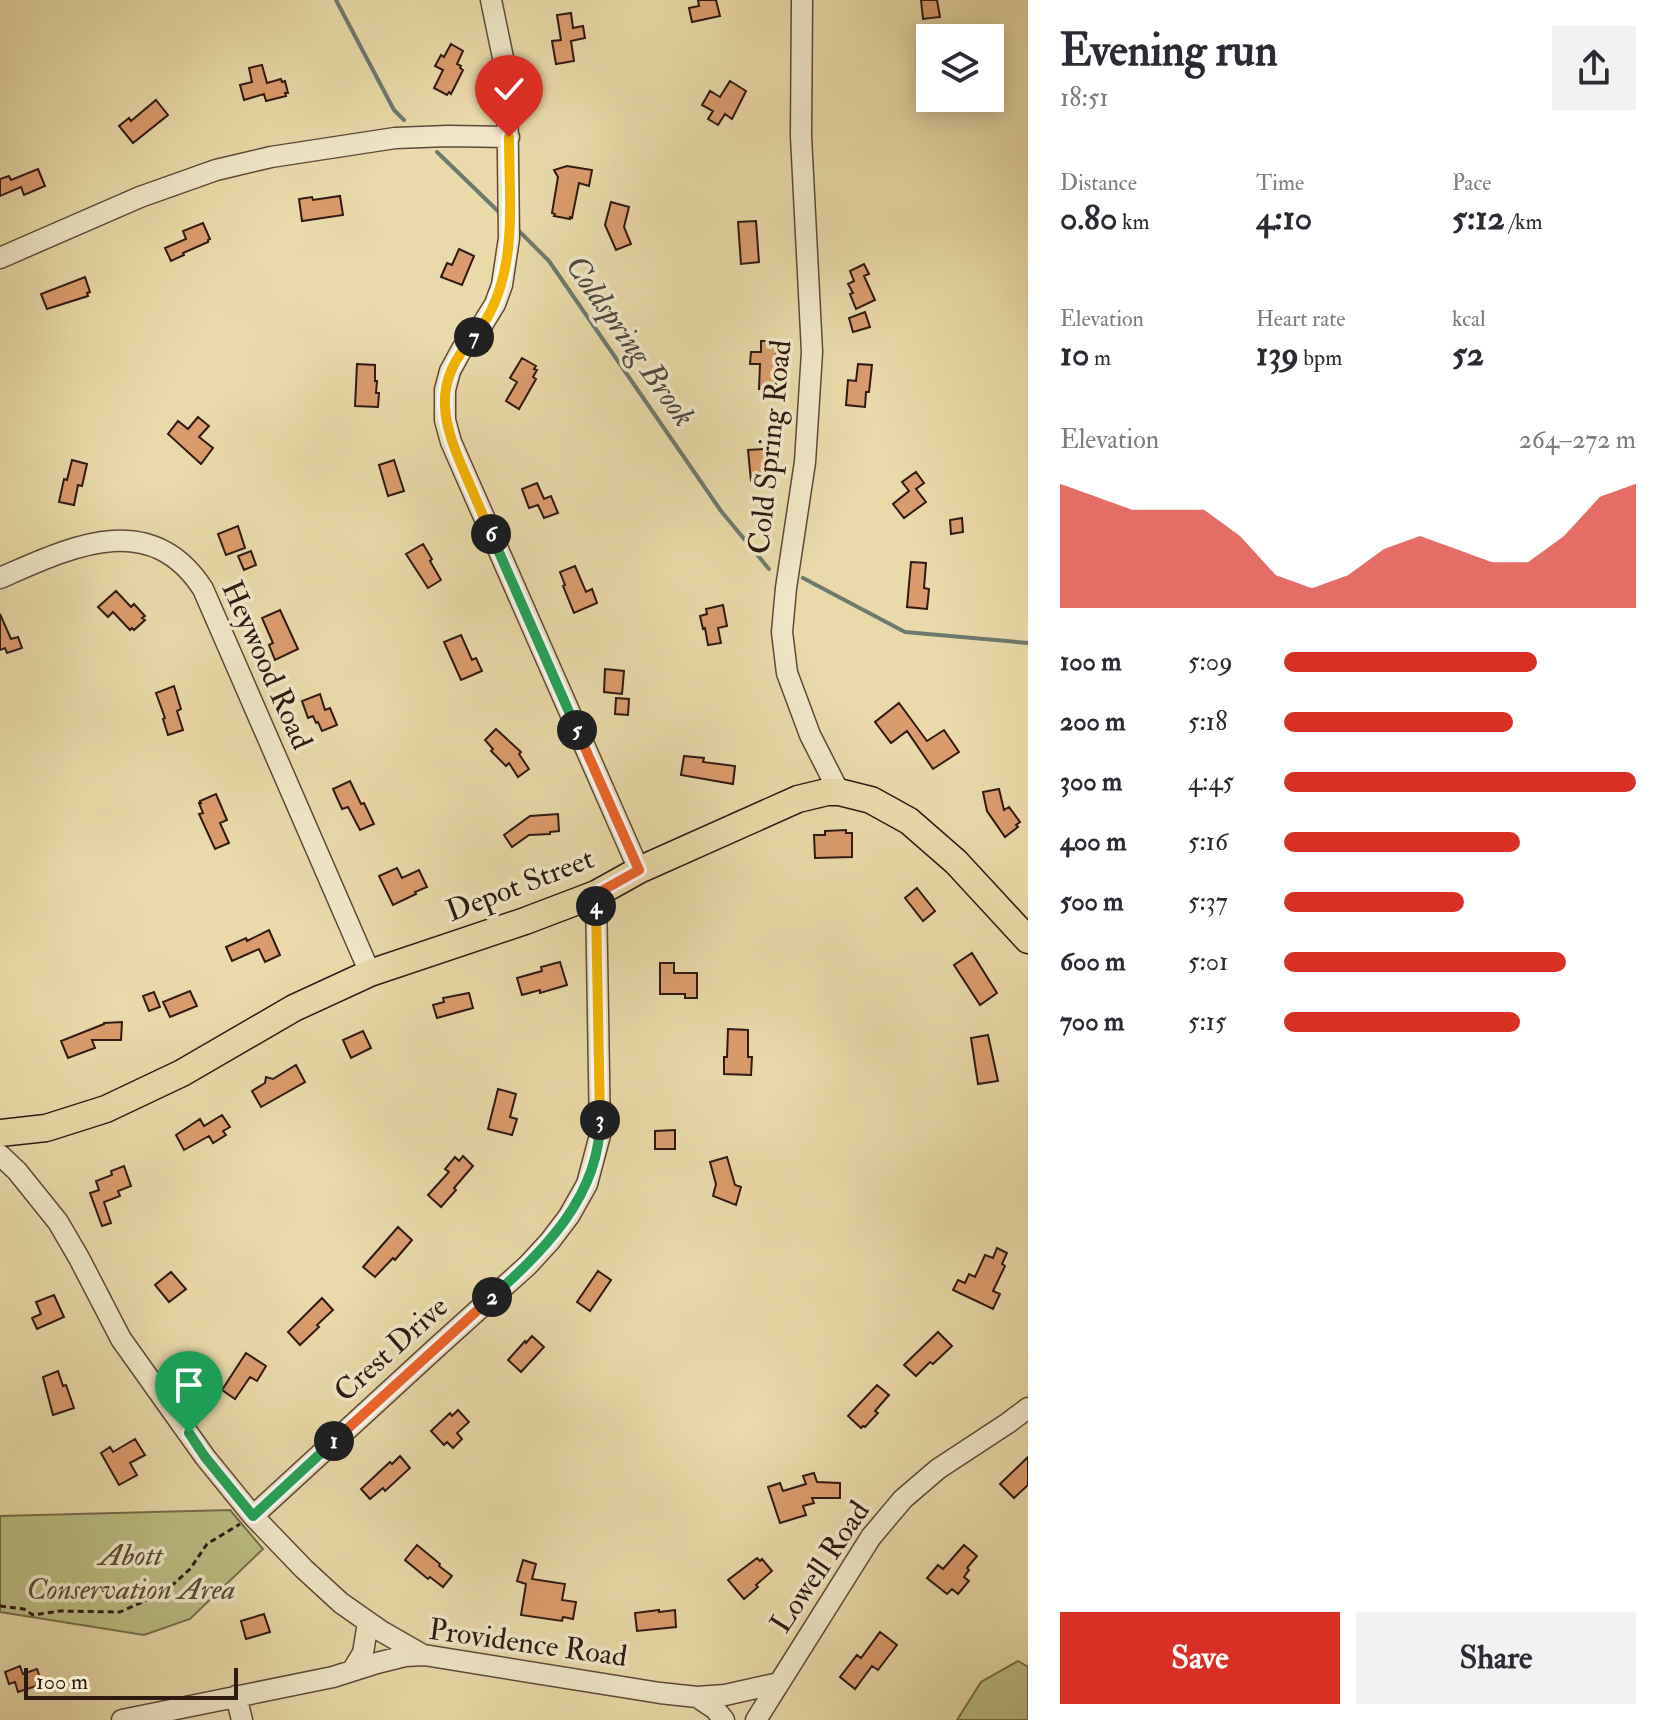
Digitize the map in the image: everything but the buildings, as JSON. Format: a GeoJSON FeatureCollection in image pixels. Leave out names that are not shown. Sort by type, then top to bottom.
{"type":"FeatureCollection","features":[{"type":"Feature","properties":{"kind":"main road","name":"Depot Street"},"geometry":{"type":"LineString","coordinates":[[0,1133],[46,1128],[106,1109],[182,1073],[294,1008],[370,973],[596,894],[639,870],[798,799],[827,792],[871,800],[909,821],[956,862],[1028,940]]}},
{"type":"Feature","properties":{"kind":"street"},"geometry":{"type":"LineString","coordinates":[[491,0],[507,77],[509,238],[502,285],[489,316],[462,349],[450,371],[445,390],[445,420],[451,442],[639,870]]}},
{"type":"Feature","properties":{"kind":"street","name":"Cold Spring Road"},"geometry":{"type":"LineString","coordinates":[[802,0],[801,136],[812,352],[807,441],[786,588],[782,641],[787,673],[810,735],[839,792]]}},
{"type":"Feature","properties":{"kind":"street"},"geometry":{"type":"LineString","coordinates":[[0,258],[140,197],[216,170],[271,157],[395,138],[509,137]]}},
{"type":"Feature","properties":{"kind":"street","name":"Heywood Road"},"geometry":{"type":"LineString","coordinates":[[0,578],[78,546],[125,541],[162,550],[195,576],[370,973]]}},
{"type":"Feature","properties":{"kind":"street","name":"Crest Drive"},"geometry":{"type":"LineString","coordinates":[[253,1516],[528,1265],[569,1216],[587,1184],[600,1135],[596,894]]}},
{"type":"Feature","properties":{"kind":"street"},"geometry":{"type":"LineString","coordinates":[[0,1155],[58,1222],[121,1339],[205,1457],[253,1516],[341,1603],[424,1655]]}},
{"type":"Feature","properties":{"kind":"street","name":"Lowell Road"},"geometry":{"type":"LineString","coordinates":[[756,1720],[871,1537],[903,1499],[938,1469],[1028,1408]]}},
{"type":"Feature","properties":{"kind":"street"},"geometry":{"type":"LineString","coordinates":[[352,1671],[363,1653],[368,1622]]}},
{"type":"Feature","properties":{"kind":"street","name":"Providence Road"},"geometry":{"type":"LineString","coordinates":[[122,1720],[333,1677],[405,1656],[424,1655],[697,1697],[739,1693],[779,1683]]}},
{"type":"Feature","properties":{"kind":"street"},"geometry":{"type":"LineString","coordinates":[[236,1696],[242,1720]]}},
{"type":"Feature","properties":{"kind":"street"},"geometry":{"type":"LineString","coordinates":[[697,1697],[715,1709],[724,1720]]}},
{"type":"Feature","properties":{"kind":"path"},"geometry":{"type":"LineString","coordinates":[[0,1606],[24,1609],[33,1615],[60,1611],[120,1612],[165,1592],[190,1569],[207,1544],[253,1516]]}},
{"type":"Feature","properties":{"kind":"green space","name":"Abott Conservation Area"},"geometry":{"type":"Polygon","coordinates":[[[230,1510],[263,1549],[190,1619],[144,1635],[0,1612],[0,1516],[230,1510]]]}},
{"type":"Feature","properties":{"kind":"green space"},"geometry":{"type":"Polygon","coordinates":[[[1018,1661],[1028,1667],[1028,1720],[957,1720],[981,1682],[1018,1661]]]}},
{"type":"Feature","properties":{"kind":"waterway","name":"Coldspring Brook"},"geometry":{"type":"LineString","coordinates":[[336,0],[394,110],[404,120]]}},
{"type":"Feature","properties":{"kind":"waterway","name":"Coldspring Brook"},"geometry":{"type":"LineString","coordinates":[[437,152],[502,215]]}},
{"type":"Feature","properties":{"kind":"waterway","name":"Coldspring Brook"},"geometry":{"type":"LineString","coordinates":[[517,229],[549,261],[721,511],[769,569]]}},
{"type":"Feature","properties":{"kind":"waterway","name":"Coldspring Brook"},"geometry":{"type":"LineString","coordinates":[[803,578],[905,632],[1028,643]]}},
{"type":"Feature","properties":{"kind":"route"},"geometry":{"type":"LineString","coordinates":[[189,1433],[253,1516],[528,1265],[569,1216],[587,1184],[593,1164],[600,1135],[596,894],[639,870],[451,442],[445,420],[445,390],[450,371],[462,349],[489,316],[502,285],[509,238],[509,137]]}}]}
